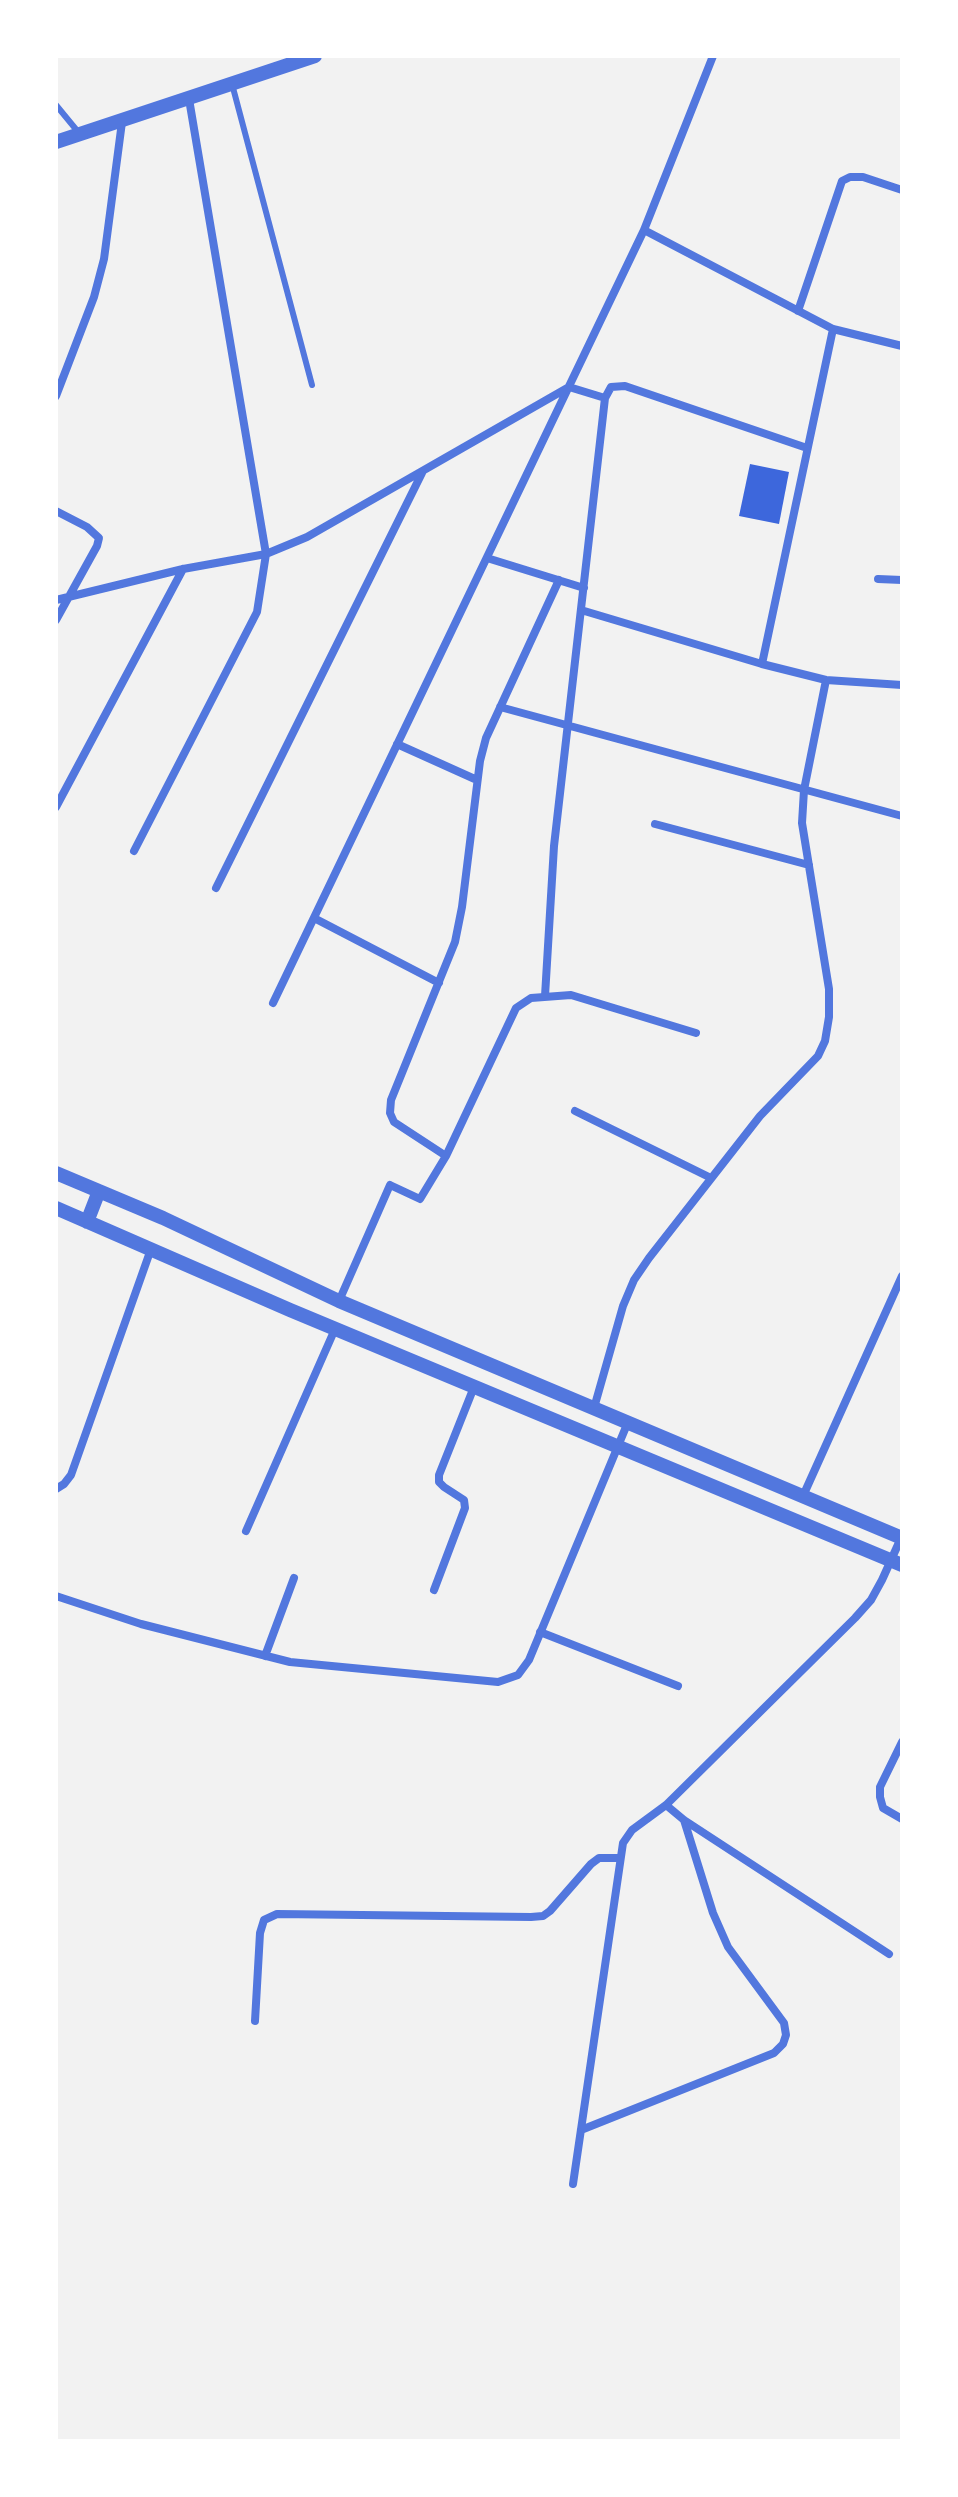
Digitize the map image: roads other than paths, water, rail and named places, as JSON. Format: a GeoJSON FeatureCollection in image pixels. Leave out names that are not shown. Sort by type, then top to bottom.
{"type":"FeatureCollection","features":[{"type":"Feature","properties":{"kind":"street"},"geometry":{"type":"LineString","coordinates":[[56,142],[315,56]]}},
{"type":"Feature","properties":{"kind":"street"},"geometry":{"type":"LineString","coordinates":[[273,1003],[644,230],[713,56]]}},
{"type":"Feature","properties":{"kind":"street"},"geometry":{"type":"LineString","coordinates":[[134,851],[257,612],[266,554],[189,99]]}},
{"type":"Feature","properties":{"kind":"street"},"geometry":{"type":"LineString","coordinates":[[56,396],[94,297],[104,259],[122,122]]}},
{"type":"Feature","properties":{"kind":"street"},"geometry":{"type":"LineString","coordinates":[[798,311],[842,181],[850,177],[863,177],[902,190]]}},
{"type":"Feature","properties":{"kind":"street"},"geometry":{"type":"LineString","coordinates":[[644,230],[833,329],[902,346]]}},
{"type":"Feature","properties":{"kind":"street"},"geometry":{"type":"LineString","coordinates":[[762,664],[833,329]]}},
{"type":"Feature","properties":{"kind":"street"},"geometry":{"type":"LineString","coordinates":[[545,996],[554,846],[605,398],[611,387],[625,386],[807,448]]}},
{"type":"Feature","properties":{"kind":"street"},"geometry":{"type":"LineString","coordinates":[[56,600],[183,569],[266,554],[307,537],[569,387],[605,398]]}},
{"type":"Feature","properties":{"kind":"street"},"geometry":{"type":"LineString","coordinates":[[216,888],[423,471]]}},
{"type":"Feature","properties":{"kind":"street"},"geometry":{"type":"LineString","coordinates":[[56,511],[87,527],[99,538],[56,620]]}},
{"type":"Feature","properties":{"kind":"street"},"geometry":{"type":"LineString","coordinates":[[487,558],[584,588]]}},
{"type":"Feature","properties":{"kind":"street"},"geometry":{"type":"LineString","coordinates":[[56,807],[183,569]]}},
{"type":"Feature","properties":{"kind":"street"},"geometry":{"type":"LineString","coordinates":[[878,579],[902,580]]}},
{"type":"Feature","properties":{"kind":"street"},"geometry":{"type":"LineString","coordinates":[[446,1156],[394,1122],[390,1113],[391,1100],[455,942],[477,780],[486,738],[559,580]]}},
{"type":"Feature","properties":{"kind":"street"},"geometry":{"type":"LineString","coordinates":[[581,610],[826,680],[902,685]]}},
{"type":"Feature","properties":{"kind":"street"},"geometry":{"type":"LineString","coordinates":[[594,1408],[623,1306],[634,1280],[760,1116],[812,1064],[825,1041],[829,989],[802,823],[804,790],[826,680]]}},
{"type":"Feature","properties":{"kind":"street"},"geometry":{"type":"LineString","coordinates":[[500,707],[902,816]]}},
{"type":"Feature","properties":{"kind":"street"},"geometry":{"type":"LineString","coordinates":[[397,744],[477,780]]}},
{"type":"Feature","properties":{"kind":"street"},"geometry":{"type":"LineString","coordinates":[[655,824],[809,865]]}},
{"type":"Feature","properties":{"kind":"street"},"geometry":{"type":"LineString","coordinates":[[314,918],[439,983]]}},
{"type":"Feature","properties":{"kind":"street"},"geometry":{"type":"LineString","coordinates":[[339,1301],[390,1185],[420,1199],[446,1156],[516,1008],[531,998],[571,995],[696,1033]]}},
{"type":"Feature","properties":{"kind":"street"},"geometry":{"type":"LineString","coordinates":[[575,1111],[711,1178]]}},
{"type":"Feature","properties":{"kind":"street"},"geometry":{"type":"LineString","coordinates":[[56,1173],[163,1218],[339,1301],[902,1538],[897,1562],[855,1618],[666,1805],[632,1830],[623,1843],[573,2184]]}},
{"type":"Feature","properties":{"kind":"street"},"geometry":{"type":"LineString","coordinates":[[87,1222],[99,1191]]}},
{"type":"Feature","properties":{"kind":"street"},"geometry":{"type":"LineString","coordinates":[[56,1208],[335,1329],[897,1562]]}},
{"type":"Feature","properties":{"kind":"street"},"geometry":{"type":"LineString","coordinates":[[56,1489],[71,1475],[151,1249]]}},
{"type":"Feature","properties":{"kind":"street"},"geometry":{"type":"LineString","coordinates":[[803,1496],[902,1276]]}},
{"type":"Feature","properties":{"kind":"street"},"geometry":{"type":"LineString","coordinates":[[290,1310],[303,1284]]}},
{"type":"Feature","properties":{"kind":"street"},"geometry":{"type":"LineString","coordinates":[[246,1531],[335,1329]]}},
{"type":"Feature","properties":{"kind":"street"},"geometry":{"type":"LineString","coordinates":[[434,1590],[465,1508],[464,1500],[459,1495],[439,1482],[439,1475],[474,1387]]}},
{"type":"Feature","properties":{"kind":"street"},"geometry":{"type":"LineString","coordinates":[[56,1596],[141,1624],[290,1662],[498,1682],[518,1675],[529,1660],[628,1422]]}},
{"type":"Feature","properties":{"kind":"street"},"geometry":{"type":"LineString","coordinates":[[265,1656],[294,1578]]}},
{"type":"Feature","properties":{"kind":"street"},"geometry":{"type":"LineString","coordinates":[[540,1632],[678,1686]]}},
{"type":"Feature","properties":{"kind":"street"},"geometry":{"type":"LineString","coordinates":[[902,1742],[880,1787],[883,1808],[902,1819]]}},
{"type":"Feature","properties":{"kind":"street"},"geometry":{"type":"LineString","coordinates":[[666,1805],[684,1820],[889,1954]]}},
{"type":"Feature","properties":{"kind":"street"},"geometry":{"type":"LineString","coordinates":[[581,2130],[774,2053],[783,2044],[786,2035],[784,2023],[728,1947],[713,1913],[684,1820]]}},
{"type":"Feature","properties":{"kind":"street"},"geometry":{"type":"LineString","coordinates":[[255,2021],[260,1933],[264,1920],[277,1914],[543,1916],[591,1864],[599,1858],[620,1858]]}},
{"type":"Feature","properties":{"kind":"lane"},"geometry":{"type":"LineString","coordinates":[[232,84],[312,385]]}},
{"type":"Feature","properties":{"kind":"lane"},"geometry":{"type":"LineString","coordinates":[[56,105],[80,135]]}}]}
